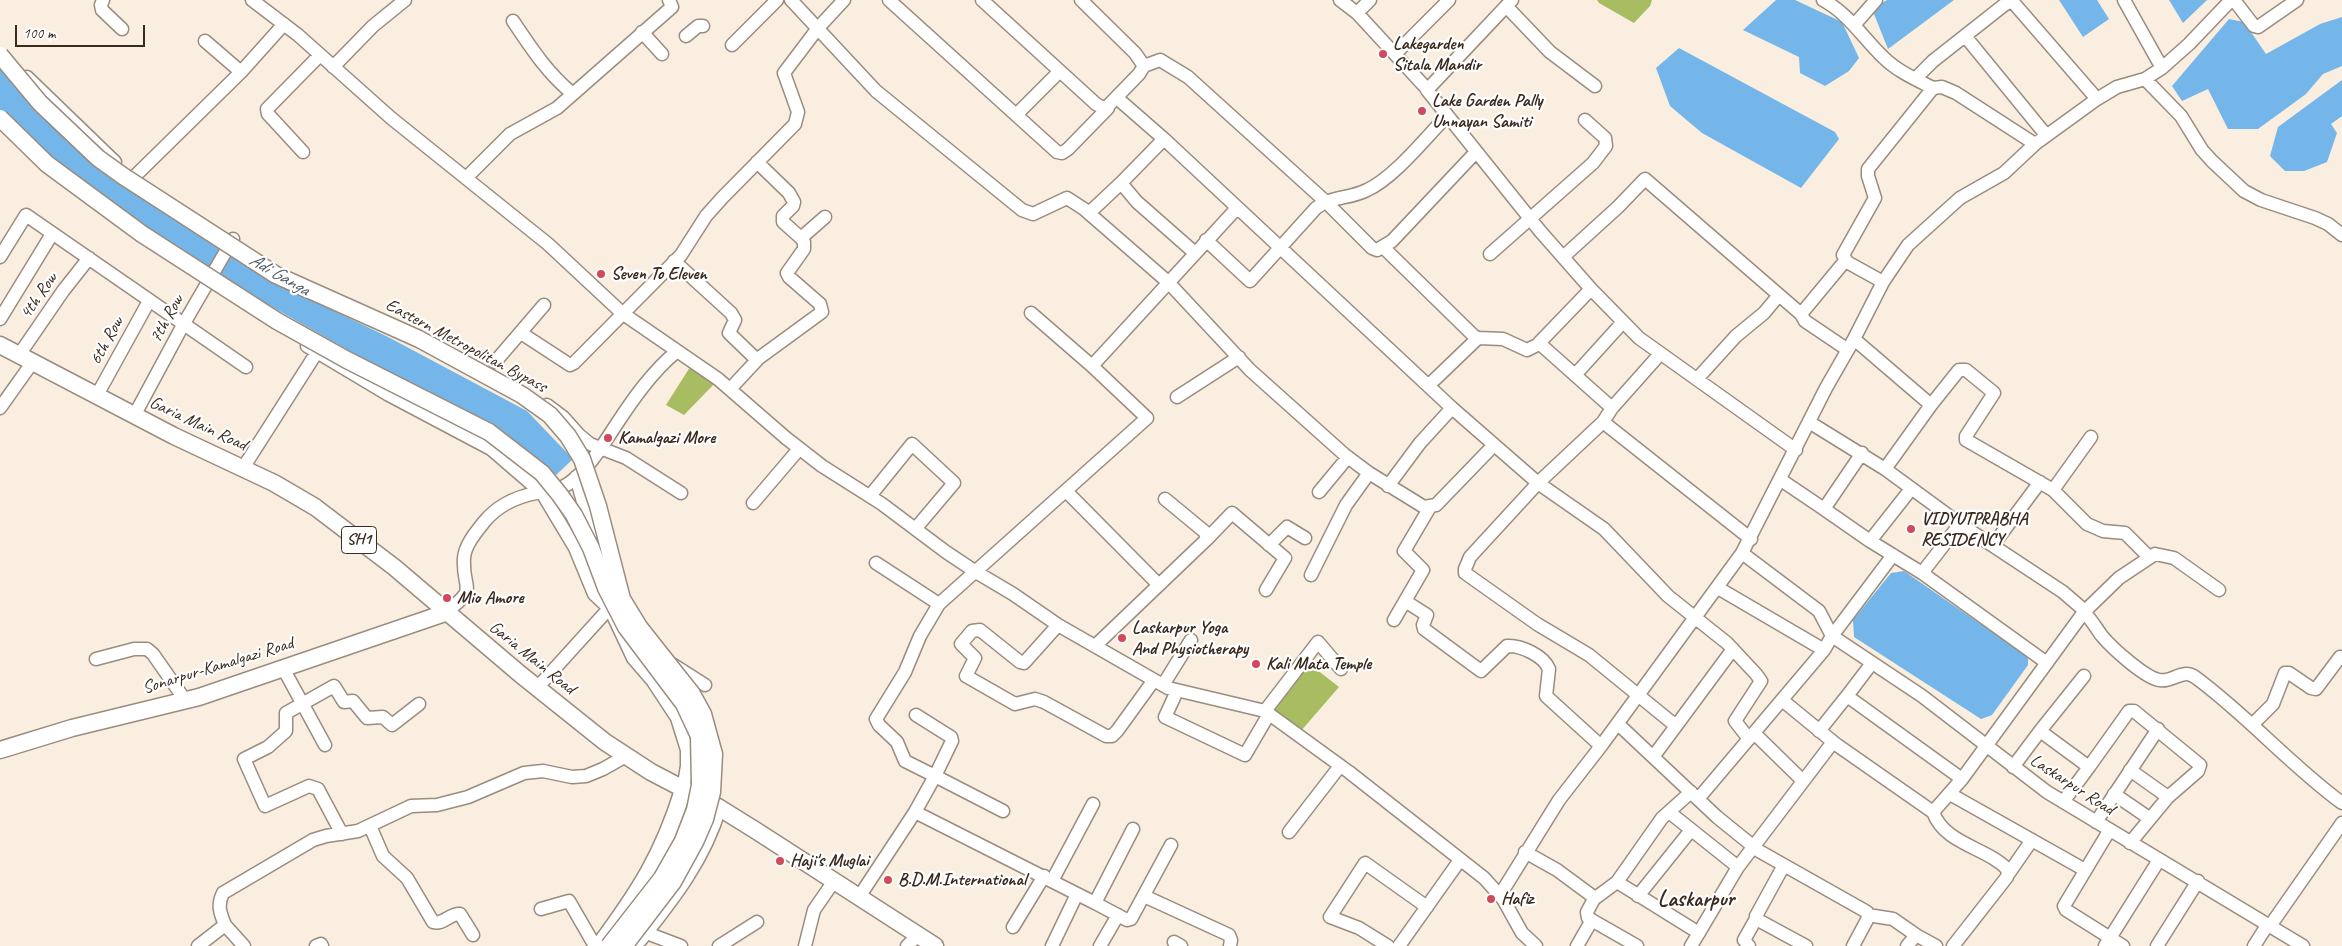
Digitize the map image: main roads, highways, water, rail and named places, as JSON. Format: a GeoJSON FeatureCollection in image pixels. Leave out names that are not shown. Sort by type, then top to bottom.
{"type":"FeatureCollection","features":[{"type":"Feature","properties":{"kind":"main road","name":"Eastern Metropolitan Bypass"},"geometry":{"type":"LineString","coordinates":[[0,55],[40,103],[98,158],[130,182],[276,275],[419,339],[522,395],[550,415],[568,436],[582,459],[598,506],[622,599],[639,627],[692,694],[703,714],[714,754],[712,792],[705,819],[695,842],[673,882],[624,946]]}},
{"type":"Feature","properties":{"kind":"main road"},"geometry":{"type":"LineString","coordinates":[[0,118],[48,164],[142,234],[276,321],[347,360],[489,432],[542,473],[560,495],[574,515],[587,540],[606,588],[626,627],[684,704],[699,736],[700,785],[695,810],[683,841],[662,878],[609,946]]}},
{"type":"Feature","properties":{"kind":"main road","name":"Garia Main Road"},"geometry":{"type":"LineString","coordinates":[[0,345],[96,397],[274,483],[321,512],[394,567],[445,613],[537,688],[626,756],[683,790],[718,807],[859,897],[924,943]]}},
{"type":"Feature","properties":{"kind":"main road","name":"Sonarpur-Kamalgazi Road"},"geometry":{"type":"LineString","coordinates":[[0,750],[72,728],[185,700],[445,613]]}},
{"type":"Feature","properties":{"kind":"main road"},"geometry":{"type":"LineString","coordinates":[[597,946],[650,874],[665,843],[683,790]]}},
{"type":"Feature","properties":{"kind":"main road"},"geometry":{"type":"LineString","coordinates":[[634,946],[667,905],[692,869],[711,833],[718,807]]}},
{"type":"Feature","properties":{"kind":"water"},"geometry":{"type":"Polygon","coordinates":[[[1776,0],[1795,0],[1842,22],[1859,58],[1849,71],[1825,86],[1800,73],[1799,57],[1743,30],[1776,0]]]}},
{"type":"Feature","properties":{"kind":"water"},"geometry":{"type":"Polygon","coordinates":[[[1887,0],[1954,0],[1888,49],[1872,9],[1887,0]]]}},
{"type":"Feature","properties":{"kind":"water"},"geometry":{"type":"Polygon","coordinates":[[[2059,0],[2097,0],[2109,19],[2083,37],[2059,0]]]}},
{"type":"Feature","properties":{"kind":"water"},"geometry":{"type":"Polygon","coordinates":[[[2169,0],[2207,0],[2183,23],[2169,0]]]}},
{"type":"Feature","properties":{"kind":"water"},"geometry":{"type":"Polygon","coordinates":[[[2342,17],[2342,66],[2323,74],[2306,94],[2258,129],[2228,129],[2208,89],[2182,101],[2172,86],[2229,19],[2244,22],[2266,54],[2320,24],[2342,17]]]}},
{"type":"Feature","properties":{"kind":"water"},"geometry":{"type":"Polygon","coordinates":[[[1679,48],[1835,132],[1839,139],[1801,188],[1702,133],[1670,106],[1656,68],[1679,48]]]}},
{"type":"Feature","properties":{"kind":"water"},"geometry":{"type":"Polygon","coordinates":[[[0,63],[75,144],[271,280],[390,338],[527,411],[573,459],[554,477],[381,369],[267,304],[138,221],[49,157],[0,110],[0,63]]]}},
{"type":"Feature","properties":{"kind":"water"},"geometry":{"type":"Polygon","coordinates":[[[2342,80],[2342,116],[2331,124],[2337,133],[2327,162],[2304,171],[2285,171],[2270,156],[2278,127],[2342,80]]]}},
{"type":"Feature","properties":{"kind":"water"},"geometry":{"type":"Polygon","coordinates":[[[1904,571],[2028,657],[2028,665],[1992,715],[1981,719],[1854,637],[1853,620],[1891,573],[1904,571]]]}},
{"type":"Feature","properties":{"kind":"place","name":"Lakegarden Sitala Mandir"},"geometry":{"type":"Point","coordinates":[1383,54]}},
{"type":"Feature","properties":{"kind":"place","name":"Lake Garden Pally Unnayan Samiti"},"geometry":{"type":"Point","coordinates":[1422,111]}},
{"type":"Feature","properties":{"kind":"place","name":"Seven To Eleven"},"geometry":{"type":"Point","coordinates":[601,274]}},
{"type":"Feature","properties":{"kind":"place","name":"Kamalgazi More"},"geometry":{"type":"Point","coordinates":[608,438]}},
{"type":"Feature","properties":{"kind":"place","name":"VIDYUTPRABHA RESIDENCY"},"geometry":{"type":"Point","coordinates":[1911,529]}},
{"type":"Feature","properties":{"kind":"place","name":"Mio Amore"},"geometry":{"type":"Point","coordinates":[447,598]}},
{"type":"Feature","properties":{"kind":"place","name":"Laskarpur Yoga And Physiotherapy"},"geometry":{"type":"Point","coordinates":[1122,638]}},
{"type":"Feature","properties":{"kind":"place","name":"Kali Mata Temple"},"geometry":{"type":"Point","coordinates":[1256,664]}},
{"type":"Feature","properties":{"kind":"place","name":"Haji's Muglai"},"geometry":{"type":"Point","coordinates":[780,861]}},
{"type":"Feature","properties":{"kind":"place","name":"B.D.M.International"},"geometry":{"type":"Point","coordinates":[888,880]}},
{"type":"Feature","properties":{"kind":"place","name":"Hafiz"},"geometry":{"type":"Point","coordinates":[1491,899]}},
{"type":"Feature","properties":{"kind":"district","name":"Laskarpur"},"geometry":{"type":"Point","coordinates":[1696,900]}},
{"type":"Feature","properties":{"kind":"water label","name":"Adi Ganga"},"geometry":{"type":"Point","coordinates":[279,275]}}]}
